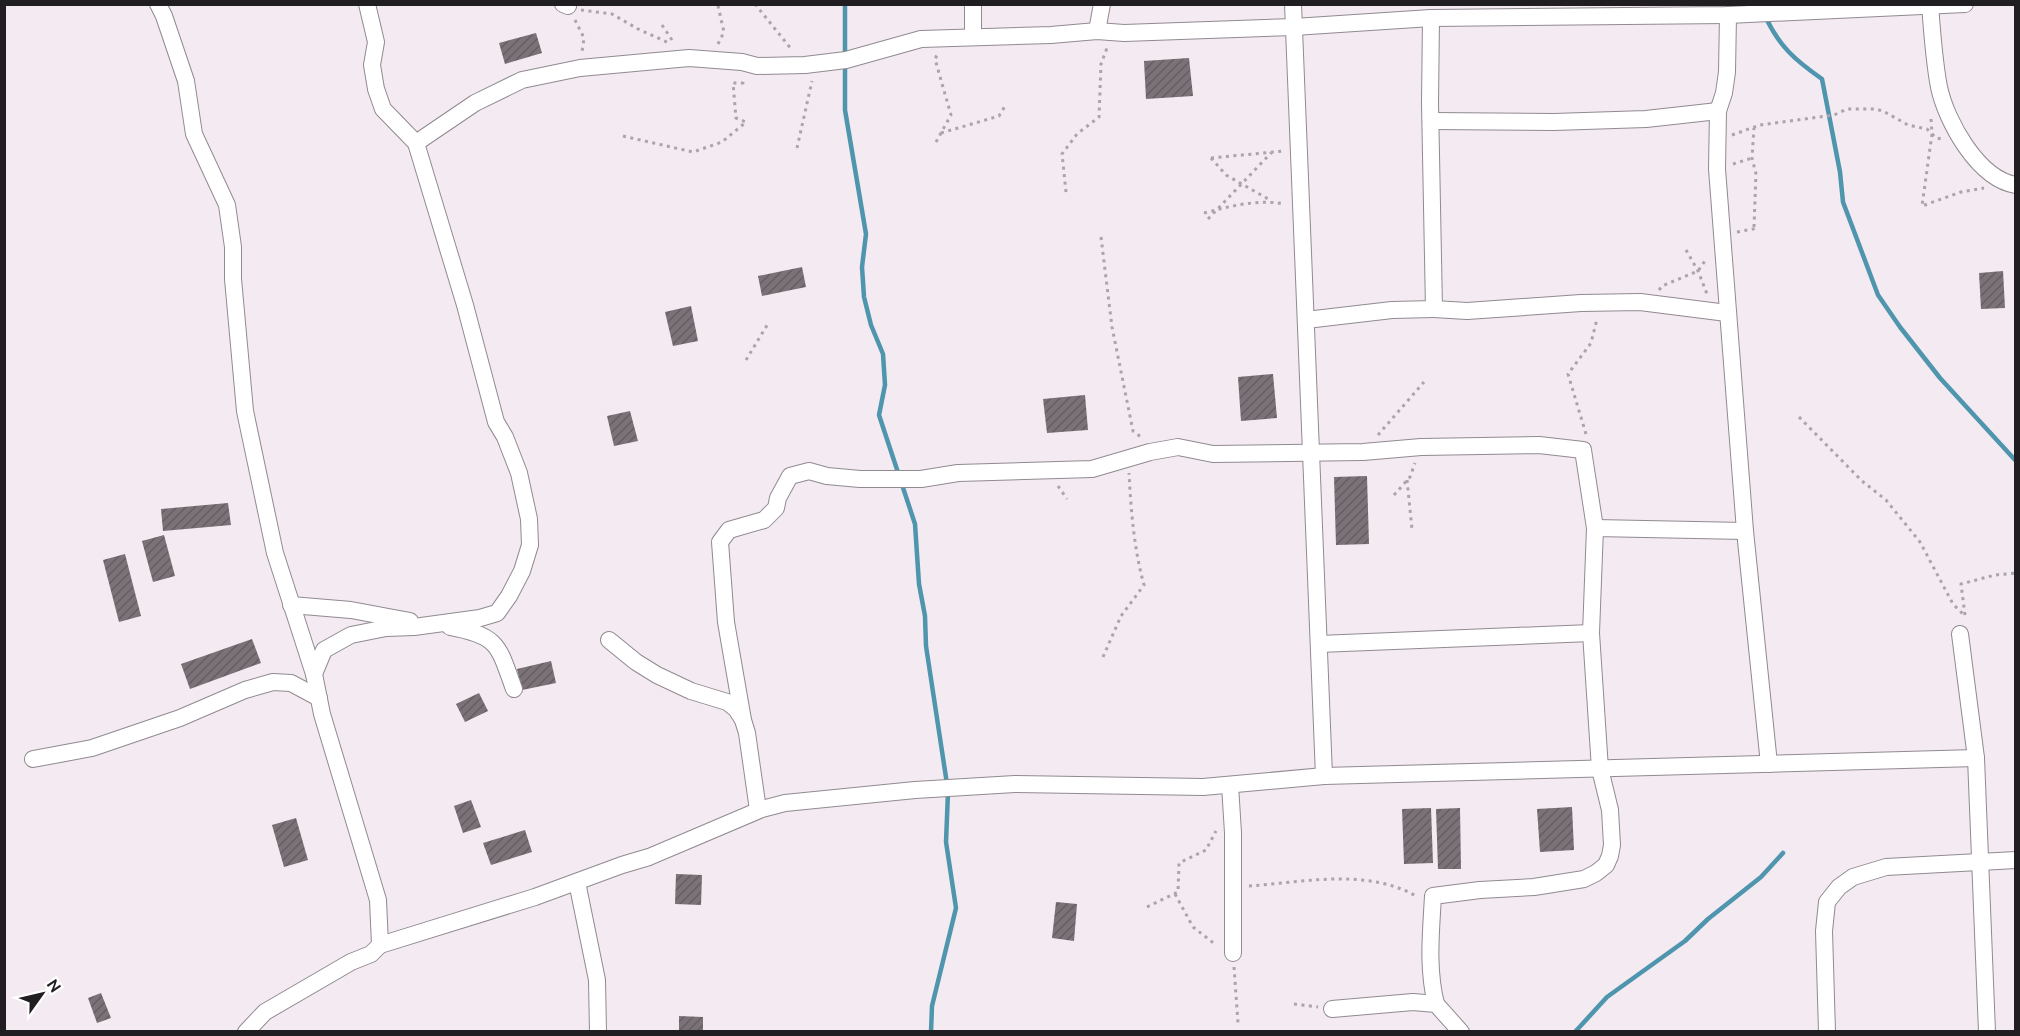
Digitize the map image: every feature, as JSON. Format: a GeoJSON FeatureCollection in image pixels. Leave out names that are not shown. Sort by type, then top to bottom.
{"type":"FeatureCollection","features":[{"type":"Feature","properties":{"kind":"street"},"geometry":{"type":"LineString","coordinates":[[158,4],[186,81],[194,134],[227,205],[233,247],[233,279],[245,411],[275,553],[314,674],[347,799],[378,900],[380,945]]}},
{"type":"Feature","properties":{"kind":"street"},"geometry":{"type":"LineString","coordinates":[[314,674],[324,650],[351,635],[386,628],[484,617],[497,613],[522,571],[530,545],[529,519],[513,454],[496,423],[465,305],[416,143],[383,109],[376,89],[372,65],[376,42],[367,4]]}},
{"type":"Feature","properties":{"kind":"street"},"geometry":{"type":"LineString","coordinates":[[973,4],[973,37]]}},
{"type":"Feature","properties":{"kind":"street"},"geometry":{"type":"LineString","coordinates":[[1097,31],[1102,4]]}},
{"type":"Feature","properties":{"kind":"street"},"geometry":{"type":"LineString","coordinates":[[1293,4],[1324,776]]}},
{"type":"Feature","properties":{"kind":"street"},"geometry":{"type":"LineString","coordinates":[[416,143],[458,113],[522,80],[580,68],[688,58],[742,62],[757,66],[816,64],[846,60],[921,39],[1051,35],[1097,31],[1124,33],[1294,27],[1431,18],[1728,15],[1965,4]]}},
{"type":"Feature","properties":{"kind":"street"},"geometry":{"type":"LineString","coordinates":[[1930,6],[1940,90],[1950,119],[1985,169],[2012,185]]}},
{"type":"Feature","properties":{"kind":"street"},"geometry":{"type":"LineString","coordinates":[[1728,15],[1727,72],[1718,111],[1717,169],[1723,234],[1721,313],[1768,764]]}},
{"type":"Feature","properties":{"kind":"street"},"geometry":{"type":"LineString","coordinates":[[1431,18],[1434,309]]}},
{"type":"Feature","properties":{"kind":"street"},"geometry":{"type":"LineString","coordinates":[[1432,121],[1554,122],[1646,119],[1718,111]]}},
{"type":"Feature","properties":{"kind":"street"},"geometry":{"type":"LineString","coordinates":[[1306,320],[1392,310],[1467,311],[1581,303],[1640,302],[1721,313]]}},
{"type":"Feature","properties":{"kind":"street"},"geometry":{"type":"LineString","coordinates":[[758,810],[750,751],[726,622],[720,542],[729,531],[764,520],[776,508],[782,488],[790,476],[809,471],[827,476],[860,479],[921,479],[958,473],[1092,469],[1150,452],[1178,447],[1213,454],[1363,452],[1421,447],[1539,445],[1583,450],[1595,528],[1591,633],[1600,769],[1610,810],[1612,845],[1606,865],[1584,879],[1533,887],[1433,896],[1431,985],[1436,1004],[1461,1032]]}},
{"type":"Feature","properties":{"kind":"street"},"geometry":{"type":"LineString","coordinates":[[1595,528],[1745,531]]}},
{"type":"Feature","properties":{"kind":"street"},"geometry":{"type":"LineString","coordinates":[[291,605],[342,609],[436,624],[470,630],[490,639]]}},
{"type":"Feature","properties":{"kind":"street"},"geometry":{"type":"LineString","coordinates":[[484,617],[490,639],[500,652],[513,689]]}},
{"type":"Feature","properties":{"kind":"street"},"geometry":{"type":"LineString","coordinates":[[1319,644],[1591,633]]}},
{"type":"Feature","properties":{"kind":"street"},"geometry":{"type":"LineString","coordinates":[[1960,634],[1976,758],[1987,1032]]}},
{"type":"Feature","properties":{"kind":"street"},"geometry":{"type":"LineString","coordinates":[[609,640],[636,662],[657,675],[692,691],[727,702],[736,709],[743,720]]}},
{"type":"Feature","properties":{"kind":"street"},"geometry":{"type":"LineString","coordinates":[[33,759],[92,748],[180,718],[245,690],[273,682],[291,683],[319,698]]}},
{"type":"Feature","properties":{"kind":"street"},"geometry":{"type":"LineString","coordinates":[[246,1032],[265,1012],[351,962],[371,954],[380,945],[482,915],[649,857],[720,829],[758,810],[785,803],[984,786],[1068,784],[1203,787],[1324,776],[1976,758]]}},
{"type":"Feature","properties":{"kind":"street"},"geometry":{"type":"LineString","coordinates":[[1230,785],[1233,953]]}},
{"type":"Feature","properties":{"kind":"street"},"geometry":{"type":"LineString","coordinates":[[1827,1032],[1824,931],[1827,902],[1839,887],[1853,877],[1886,867],[2016,860]]}},
{"type":"Feature","properties":{"kind":"street"},"geometry":{"type":"LineString","coordinates":[[577,882],[597,980],[598,1032]]}},
{"type":"Feature","properties":{"kind":"street"},"geometry":{"type":"LineString","coordinates":[[1332,1009],[1413,1002],[1436,1004]]}},
{"type":"Feature","properties":{"kind":"path"},"geometry":{"type":"LineString","coordinates":[[755,4],[791,49],[799,53]]}},
{"type":"Feature","properties":{"kind":"path"},"geometry":{"type":"LineString","coordinates":[[565,5],[612,14],[638,29],[677,46],[662,24]]}},
{"type":"Feature","properties":{"kind":"path"},"geometry":{"type":"LineString","coordinates":[[565,5],[584,38],[580,68]]}},
{"type":"Feature","properties":{"kind":"path"},"geometry":{"type":"LineString","coordinates":[[708,60],[724,32],[718,6]]}},
{"type":"Feature","properties":{"kind":"path"},"geometry":{"type":"LineString","coordinates":[[1066,192],[1062,154],[1077,134],[1099,117],[1101,64],[1107,48],[1124,33]]}},
{"type":"Feature","properties":{"kind":"path"},"geometry":{"type":"LineString","coordinates":[[936,142],[951,115],[935,59],[947,38]]}},
{"type":"Feature","properties":{"kind":"path"},"geometry":{"type":"LineString","coordinates":[[622,135],[693,152],[722,142],[746,122],[735,118],[733,83],[743,83],[742,62]]}},
{"type":"Feature","properties":{"kind":"path"},"geometry":{"type":"LineString","coordinates":[[797,148],[816,64]]}},
{"type":"Feature","properties":{"kind":"path"},"geometry":{"type":"LineString","coordinates":[[941,133],[999,116],[1005,105]]}},
{"type":"Feature","properties":{"kind":"path"},"geometry":{"type":"LineString","coordinates":[[1719,140],[1760,125],[1834,115],[1847,110],[1875,109],[1908,125],[1927,129],[1936,138],[1964,142]]}},
{"type":"Feature","properties":{"kind":"path"},"geometry":{"type":"LineString","coordinates":[[1931,112],[1932,134],[1922,206],[1961,192],[2012,185]]}},
{"type":"Feature","properties":{"kind":"path"},"geometry":{"type":"LineString","coordinates":[[1651,304],[1662,286],[1698,271],[1723,234],[1756,228],[1756,174],[1752,158],[1754,128]]}},
{"type":"Feature","properties":{"kind":"path"},"geometry":{"type":"LineString","coordinates":[[1273,202],[1226,175],[1211,158],[1291,151],[1299,147]]}},
{"type":"Feature","properties":{"kind":"path"},"geometry":{"type":"LineString","coordinates":[[1208,219],[1271,153]]}},
{"type":"Feature","properties":{"kind":"path"},"geometry":{"type":"LineString","coordinates":[[1204,213],[1243,204],[1273,202],[1301,207]]}},
{"type":"Feature","properties":{"kind":"path"},"geometry":{"type":"LineString","coordinates":[[1101,237],[1112,327],[1133,431],[1159,451]]}},
{"type":"Feature","properties":{"kind":"path"},"geometry":{"type":"LineString","coordinates":[[1686,250],[1721,313]]}},
{"type":"Feature","properties":{"kind":"path"},"geometry":{"type":"LineString","coordinates":[[1581,303],[1600,309],[1591,343],[1568,374],[1587,438],[1583,450]]}},
{"type":"Feature","properties":{"kind":"path"},"geometry":{"type":"LineString","coordinates":[[746,360],[769,322]]}},
{"type":"Feature","properties":{"kind":"path"},"geometry":{"type":"LineString","coordinates":[[1363,452],[1424,382]]}},
{"type":"Feature","properties":{"kind":"path"},"geometry":{"type":"LineString","coordinates":[[1799,417],[1862,481],[1886,500],[1920,542],[1953,604],[1965,616]]}},
{"type":"Feature","properties":{"kind":"path"},"geometry":{"type":"LineString","coordinates":[[1394,495],[1407,480],[1421,447]]}},
{"type":"Feature","properties":{"kind":"path"},"geometry":{"type":"LineString","coordinates":[[1103,657],[1121,616],[1144,585],[1139,569],[1132,514],[1129,459]]}},
{"type":"Feature","properties":{"kind":"path"},"geometry":{"type":"LineString","coordinates":[[1407,480],[1412,529]]}},
{"type":"Feature","properties":{"kind":"path"},"geometry":{"type":"LineString","coordinates":[[1960,634],[1965,616],[1960,585],[1995,575],[2016,573]]}},
{"type":"Feature","properties":{"kind":"path"},"geometry":{"type":"LineString","coordinates":[[1147,907],[1178,892],[1179,863],[1206,850],[1218,826]]}},
{"type":"Feature","properties":{"kind":"path"},"geometry":{"type":"LineString","coordinates":[[1233,887],[1359,878],[1391,884],[1417,897],[1433,896]]}},
{"type":"Feature","properties":{"kind":"path"},"geometry":{"type":"LineString","coordinates":[[1294,1004],[1332,1009]]}},
{"type":"Feature","properties":{"kind":"building"},"geometry":{"type":"Polygon","coordinates":[[[536,33],[542,53],[505,64],[499,43],[536,33]]]}},
{"type":"Feature","properties":{"kind":"building"},"geometry":{"type":"Polygon","coordinates":[[[1189,58],[1193,96],[1146,99],[1144,61],[1189,58]]]}},
{"type":"Feature","properties":{"kind":"building"},"geometry":{"type":"Polygon","coordinates":[[[802,267],[806,287],[762,296],[758,276],[802,267]]]}},
{"type":"Feature","properties":{"kind":"building"},"geometry":{"type":"Polygon","coordinates":[[[2003,271],[2005,308],[1981,309],[1979,273],[2003,271]]]}},
{"type":"Feature","properties":{"kind":"building"},"geometry":{"type":"Polygon","coordinates":[[[691,306],[698,341],[673,346],[665,312],[691,306]]]}},
{"type":"Feature","properties":{"kind":"building"},"geometry":{"type":"Polygon","coordinates":[[[1273,374],[1277,418],[1241,421],[1238,377],[1273,374]]]}},
{"type":"Feature","properties":{"kind":"building"},"geometry":{"type":"Polygon","coordinates":[[[1085,395],[1088,430],[1047,433],[1043,399],[1085,395]]]}},
{"type":"Feature","properties":{"kind":"building"},"geometry":{"type":"Polygon","coordinates":[[[630,411],[638,441],[614,446],[607,416],[630,411]]]}},
{"type":"Feature","properties":{"kind":"building"},"geometry":{"type":"Polygon","coordinates":[[[1367,476],[1369,544],[1336,545],[1334,477],[1367,476]]]}},
{"type":"Feature","properties":{"kind":"building"},"geometry":{"type":"Polygon","coordinates":[[[228,503],[231,525],[163,531],[161,509],[228,503]]]}},
{"type":"Feature","properties":{"kind":"building"},"geometry":{"type":"Polygon","coordinates":[[[164,535],[175,576],[153,582],[142,541],[164,535]]]}},
{"type":"Feature","properties":{"kind":"building"},"geometry":{"type":"Polygon","coordinates":[[[125,554],[141,616],[119,622],[103,560],[125,554]]]}},
{"type":"Feature","properties":{"kind":"building"},"geometry":{"type":"Polygon","coordinates":[[[252,639],[261,663],[190,689],[181,664],[252,639]]]}},
{"type":"Feature","properties":{"kind":"building"},"geometry":{"type":"Polygon","coordinates":[[[551,661],[556,683],[522,690],[517,669],[551,661]]]}},
{"type":"Feature","properties":{"kind":"building"},"geometry":{"type":"Polygon","coordinates":[[[479,693],[488,711],[465,722],[456,704],[479,693]]]}},
{"type":"Feature","properties":{"kind":"building"},"geometry":{"type":"Polygon","coordinates":[[[471,800],[481,827],[463,833],[454,806],[471,800]]]}},
{"type":"Feature","properties":{"kind":"building"},"geometry":{"type":"Polygon","coordinates":[[[1572,807],[1574,850],[1540,852],[1537,809],[1572,807]]]}},
{"type":"Feature","properties":{"kind":"building"},"geometry":{"type":"Polygon","coordinates":[[[1431,808],[1433,863],[1404,864],[1402,809],[1431,808]]]}},
{"type":"Feature","properties":{"kind":"building"},"geometry":{"type":"Polygon","coordinates":[[[1460,808],[1461,869],[1438,869],[1436,809],[1460,808]]]}},
{"type":"Feature","properties":{"kind":"building"},"geometry":{"type":"Polygon","coordinates":[[[296,818],[308,860],[284,867],[272,825],[296,818]]]}},
{"type":"Feature","properties":{"kind":"building"},"geometry":{"type":"Polygon","coordinates":[[[525,830],[532,852],[491,865],[483,843],[525,830]]]}},
{"type":"Feature","properties":{"kind":"building"},"geometry":{"type":"Polygon","coordinates":[[[676,874],[702,875],[701,905],[675,904],[676,874]]]}},
{"type":"Feature","properties":{"kind":"building"},"geometry":{"type":"Polygon","coordinates":[[[1056,902],[1077,904],[1074,941],[1052,938],[1056,902]]]}},
{"type":"Feature","properties":{"kind":"building"},"geometry":{"type":"Polygon","coordinates":[[[101,993],[111,1018],[97,1023],[88,998],[101,993]]]}},
{"type":"Feature","properties":{"kind":"building"},"geometry":{"type":"Polygon","coordinates":[[[679,1016],[703,1017],[703,1032],[679,1032],[679,1016]]]}},
{"type":"Feature","properties":{"kind":"waterway"},"geometry":{"type":"LineString","coordinates":[[845,4],[845,110],[866,234],[862,267],[864,297],[871,325],[883,354],[885,385],[879,415],[915,524],[926,646],[947,784]]}},
{"type":"Feature","properties":{"kind":"waterway"},"geometry":{"type":"LineString","coordinates":[[1766,18],[1789,52],[1822,79],[1840,172],[1843,202],[1878,295],[1940,378],[2016,461]]}},
{"type":"Feature","properties":{"kind":"waterway"},"geometry":{"type":"LineString","coordinates":[[931,1032],[932,1006],[956,908],[946,842],[948,792]]}},
{"type":"Feature","properties":{"kind":"waterway"},"geometry":{"type":"LineString","coordinates":[[1575,1032],[1607,997],[1685,941],[1708,919],[1761,877],[1783,853]]}}]}
